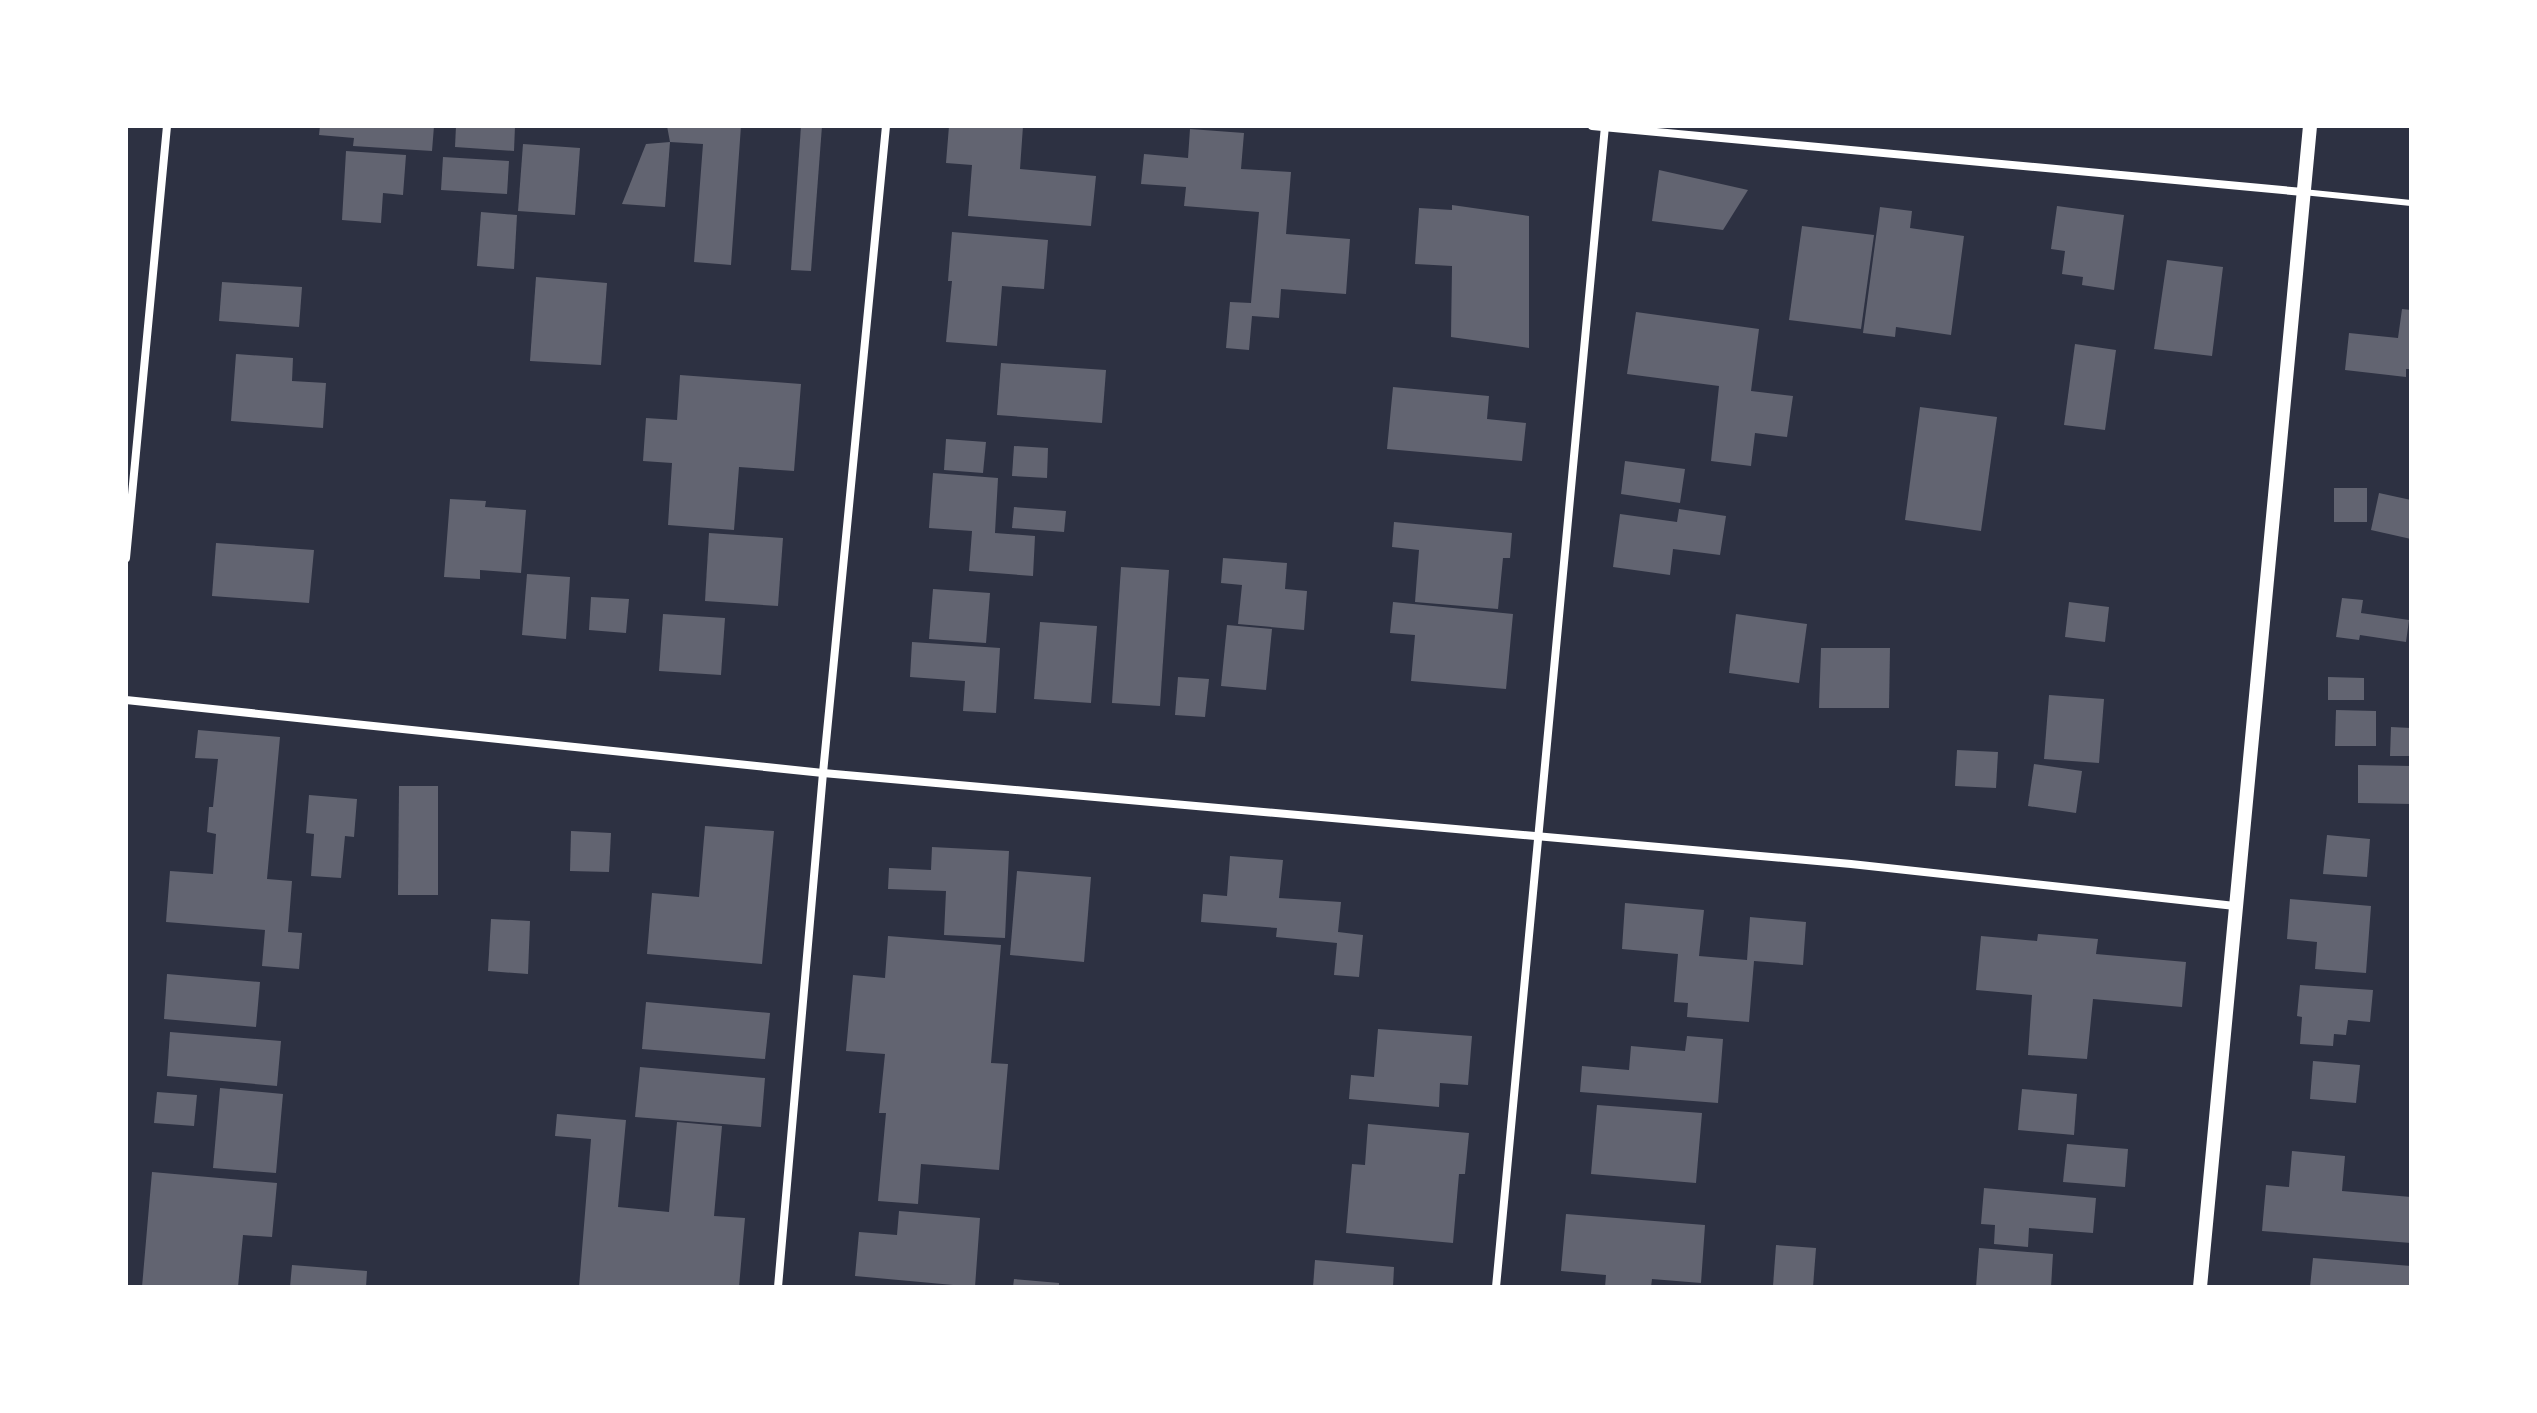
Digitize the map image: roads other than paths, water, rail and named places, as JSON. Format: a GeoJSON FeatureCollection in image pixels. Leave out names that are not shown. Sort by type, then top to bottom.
{"type":"FeatureCollection","features":[{"type":"Feature","properties":{"kind":"street"},"geometry":{"type":"LineString","coordinates":[[126,558],[167,126]]}},
{"type":"Feature","properties":{"kind":"street"},"geometry":{"type":"LineString","coordinates":[[778,1287],[823,773],[886,126]]}},
{"type":"Feature","properties":{"kind":"street"},"geometry":{"type":"LineString","coordinates":[[1592,126],[2303,192]]}},
{"type":"Feature","properties":{"kind":"street"},"geometry":{"type":"LineString","coordinates":[[2200,1287],[2310,126]]}},
{"type":"Feature","properties":{"kind":"street"},"geometry":{"type":"LineString","coordinates":[[1496,1287],[1605,127]]}},
{"type":"Feature","properties":{"kind":"street"},"geometry":{"type":"LineString","coordinates":[[126,700],[823,773],[1851,864],[2235,906]]}},
{"type":"Feature","properties":{"kind":"lane"},"geometry":{"type":"LineString","coordinates":[[2303,192],[2411,203]]}}]}
